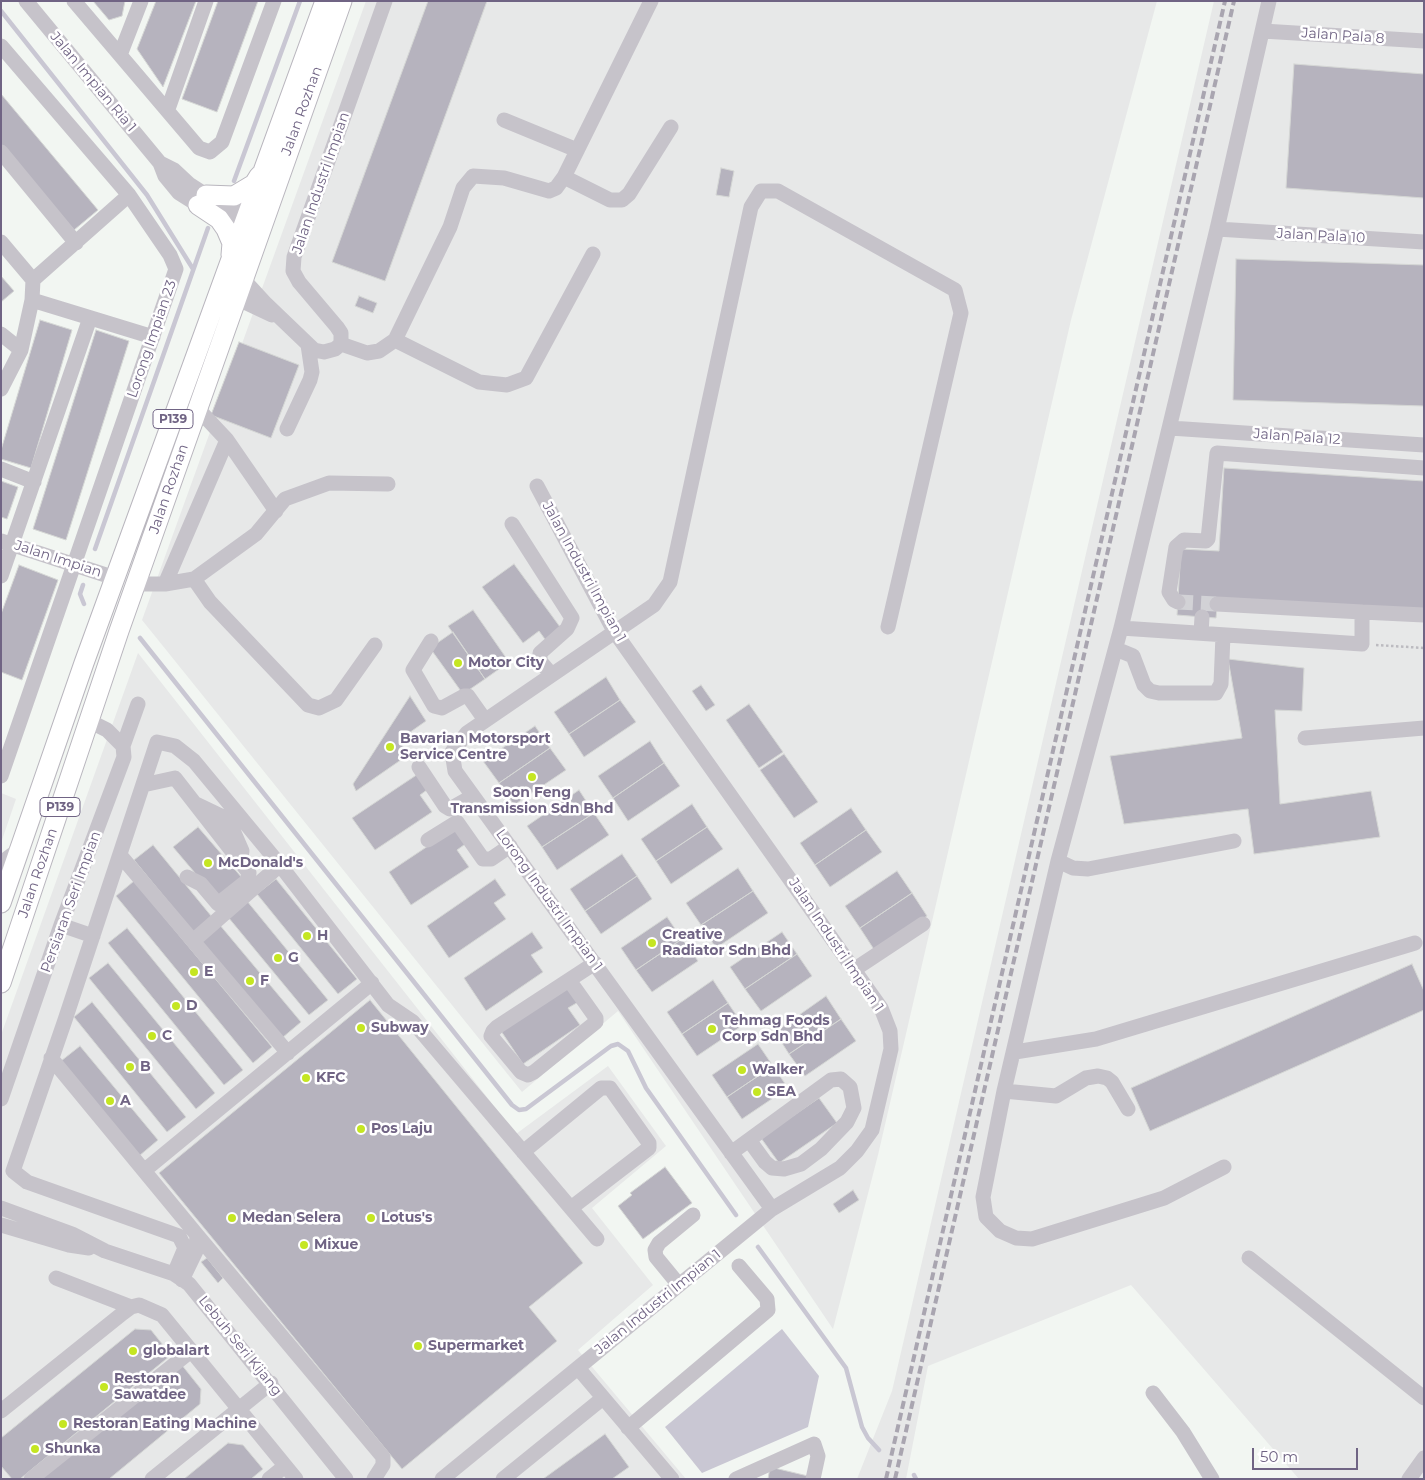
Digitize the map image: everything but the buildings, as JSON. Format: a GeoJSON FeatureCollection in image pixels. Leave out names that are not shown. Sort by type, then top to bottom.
{"type":"FeatureCollection","features":[{"type":"Feature","properties":{"kind":"main road","name":"Jalan Rozhan"},"geometry":{"type":"LineString","coordinates":[[1,983],[135,584],[240,286],[239,273],[265,168],[325,1]]}},
{"type":"Feature","properties":{"kind":"main road","name":"Jalan Rozhan"},"geometry":{"type":"LineString","coordinates":[[3,898],[115,578],[231,261],[267,190],[275,184],[342,1]]}},
{"type":"Feature","properties":{"kind":"main road"},"geometry":{"type":"LineString","coordinates":[[202,200],[234,196],[246,190],[254,184],[265,168]]}},
{"type":"Feature","properties":{"kind":"main road"},"geometry":{"type":"LineString","coordinates":[[240,286],[275,184]]}},
{"type":"Feature","properties":{"kind":"main road"},"geometry":{"type":"LineString","coordinates":[[202,200],[226,229],[232,243],[231,261]]}},
{"type":"Feature","properties":{"kind":"main road"},"geometry":{"type":"LineString","coordinates":[[115,578],[135,584]]}},
{"type":"Feature","properties":{"kind":"street","name":"Jalan Impian Ria 1"},"geometry":{"type":"LineString","coordinates":[[26,1],[160,163],[165,176],[179,193],[202,200],[251,220]]}},
{"type":"Feature","properties":{"kind":"street"},"geometry":{"type":"LineString","coordinates":[[74,1],[168,109],[199,148],[210,152],[222,142],[274,1]]}},
{"type":"Feature","properties":{"kind":"street"},"geometry":{"type":"LineString","coordinates":[[120,55],[141,1]]}},
{"type":"Feature","properties":{"kind":"street"},"geometry":{"type":"LineString","coordinates":[[168,109],[206,1]]}},
{"type":"Feature","properties":{"kind":"street","name":"Jalan Industri Impian"},"geometry":{"type":"LineString","coordinates":[[341,344],[341,333],[299,282],[293,271],[294,257],[385,1]]}},
{"type":"Feature","properties":{"kind":"street"},"geometry":{"type":"LineString","coordinates":[[240,286],[282,320],[308,345],[324,352],[335,349],[341,344],[367,353],[379,351],[395,340],[450,227],[463,188],[473,176],[504,178],[549,190],[556,188],[564,177],[651,1]]}},
{"type":"Feature","properties":{"kind":"street"},"geometry":{"type":"LineString","coordinates":[[1224,1167],[1164,1198],[1032,1239],[1016,1238],[1000,1232],[986,1217],[983,1197],[1004,1092],[1058,861],[1116,649],[1170,428],[1218,230],[1270,1]]}},
{"type":"Feature","properties":{"kind":"street","name":"Jalan Pala 8"},"geometry":{"type":"LineString","coordinates":[[1263,31],[1424,41]]}},
{"type":"Feature","properties":{"kind":"street","name":"Lorong Impian 23"},"geometry":{"type":"LineString","coordinates":[[1,46],[129,195],[170,255],[176,269],[74,564]]}},
{"type":"Feature","properties":{"kind":"street"},"geometry":{"type":"LineString","coordinates":[[504,120],[577,150]]}},
{"type":"Feature","properties":{"kind":"street"},"geometry":{"type":"LineString","coordinates":[[564,177],[610,200],[622,200],[629,194],[671,127]]}},
{"type":"Feature","properties":{"kind":"street"},"geometry":{"type":"LineString","coordinates":[[1,152],[76,242]]}},
{"type":"Feature","properties":{"kind":"street","name":"Lorong Industri Impian 1"},"geometry":{"type":"LineString","coordinates":[[772,1209],[455,771],[452,752],[467,733],[614,630],[654,605],[670,582],[751,207],[762,191],[778,191],[956,290],[961,313],[888,627]]}},
{"type":"Feature","properties":{"kind":"street"},"geometry":{"type":"LineString","coordinates":[[33,280],[129,195]]}},
{"type":"Feature","properties":{"kind":"street","name":"Jalan Pala 10"},"geometry":{"type":"LineString","coordinates":[[1218,230],[1424,242]]}},
{"type":"Feature","properties":{"kind":"street"},"geometry":{"type":"LineString","coordinates":[[1,242],[33,280],[32,300],[21,350],[1,389]]}},
{"type":"Feature","properties":{"kind":"street"},"geometry":{"type":"LineString","coordinates":[[395,340],[479,382],[507,385],[526,378],[593,254]]}},
{"type":"Feature","properties":{"kind":"street"},"geometry":{"type":"LineString","coordinates":[[240,286],[282,320]]}},
{"type":"Feature","properties":{"kind":"street"},"geometry":{"type":"LineString","coordinates":[[32,300],[153,337]]}},
{"type":"Feature","properties":{"kind":"street"},"geometry":{"type":"LineString","coordinates":[[1,576],[7,542],[34,482],[90,318]]}},
{"type":"Feature","properties":{"kind":"street"},"geometry":{"type":"LineString","coordinates":[[1,334],[21,350]]}},
{"type":"Feature","properties":{"kind":"street"},"geometry":{"type":"LineString","coordinates":[[287,429],[312,372],[308,345]]}},
{"type":"Feature","properties":{"kind":"street"},"geometry":{"type":"LineString","coordinates":[[197,408],[226,440],[276,511]]}},
{"type":"Feature","properties":{"kind":"street","name":"Jalan Pala 12"},"geometry":{"type":"LineString","coordinates":[[1170,428],[1424,445]]}},
{"type":"Feature","properties":{"kind":"street"},"geometry":{"type":"LineString","coordinates":[[1178,602],[1174,600],[1169,592],[1176,547],[1184,540],[1206,541],[1208,539],[1217,453],[1217,431]]}},
{"type":"Feature","properties":{"kind":"street"},"geometry":{"type":"LineString","coordinates":[[165,584],[226,440]]}},
{"type":"Feature","properties":{"kind":"street"},"geometry":{"type":"LineString","coordinates":[[1374,464],[1376,442]]}},
{"type":"Feature","properties":{"kind":"street"},"geometry":{"type":"LineString","coordinates":[[1217,453],[1424,468]]}},
{"type":"Feature","properties":{"kind":"street"},"geometry":{"type":"LineString","coordinates":[[1,469],[34,482]]}},
{"type":"Feature","properties":{"kind":"street"},"geometry":{"type":"LineString","coordinates":[[135,584],[165,584],[194,579],[256,534],[286,499],[329,483],[388,484]]}},
{"type":"Feature","properties":{"kind":"street","name":"Jalan Industri Impian 1"},"geometry":{"type":"LineString","coordinates":[[443,1478],[772,1209],[840,1168],[857,1151],[872,1130],[891,1049],[890,1031],[881,1008],[614,630],[537,486]]}},
{"type":"Feature","properties":{"kind":"street"},"geometry":{"type":"LineString","coordinates":[[512,524],[572,618],[567,629],[540,654],[540,661],[551,674]]}},
{"type":"Feature","properties":{"kind":"street","name":"Jalan Impian"},"geometry":{"type":"LineString","coordinates":[[7,542],[115,578]]}},
{"type":"Feature","properties":{"kind":"street"},"geometry":{"type":"LineString","coordinates":[[1,776],[74,564]]}},
{"type":"Feature","properties":{"kind":"street"},"geometry":{"type":"LineString","coordinates":[[194,579],[210,602],[308,705],[319,708],[336,700],[375,646]]}},
{"type":"Feature","properties":{"kind":"street"},"geometry":{"type":"LineString","coordinates":[[1217,604],[1424,615]]}},
{"type":"Feature","properties":{"kind":"street"},"geometry":{"type":"LineString","coordinates":[[1121,628],[1362,644],[1362,612]]}},
{"type":"Feature","properties":{"kind":"street"},"geometry":{"type":"LineString","coordinates":[[1201,633],[1202,617]]}},
{"type":"Feature","properties":{"kind":"street"},"geometry":{"type":"LineString","coordinates":[[1116,649],[1133,656],[1144,686],[1150,691],[1159,693],[1216,693],[1221,684],[1223,635]]}},
{"type":"Feature","properties":{"kind":"street"},"geometry":{"type":"LineString","coordinates":[[430,640],[413,670],[434,706],[442,708],[464,696],[468,696],[486,720]]}},
{"type":"Feature","properties":{"kind":"street","name":"Persiaran Seri Impian"},"geometry":{"type":"LineString","coordinates":[[1,1099],[61,926],[124,757],[124,746],[138,704]]}},
{"type":"Feature","properties":{"kind":"street"},"geometry":{"type":"LineString","coordinates":[[89,722],[107,730],[124,746]]}},
{"type":"Feature","properties":{"kind":"street"},"geometry":{"type":"LineString","coordinates":[[1305,738],[1424,728]]}},
{"type":"Feature","properties":{"kind":"street"},"geometry":{"type":"LineString","coordinates":[[178,1277],[185,1248],[179,1236],[27,1182],[12,1171],[157,742],[175,746],[194,760],[280,865],[388,1005],[413,1022],[597,1239]]}},
{"type":"Feature","properties":{"kind":"street"},"geometry":{"type":"LineString","coordinates":[[419,767],[445,806],[450,809],[473,796]]}},
{"type":"Feature","properties":{"kind":"street"},"geometry":{"type":"LineString","coordinates":[[143,785],[175,778],[249,873],[247,880],[218,904],[201,884],[187,877]]}},
{"type":"Feature","properties":{"kind":"street"},"geometry":{"type":"LineString","coordinates":[[428,840],[457,822],[483,859],[492,859],[510,846]]}},
{"type":"Feature","properties":{"kind":"street"},"geometry":{"type":"LineString","coordinates":[[1058,861],[1073,868],[1088,869],[1234,841]]}},
{"type":"Feature","properties":{"kind":"street"},"geometry":{"type":"LineString","coordinates":[[1,863],[21,848]]}},
{"type":"Feature","properties":{"kind":"street"},"geometry":{"type":"LineString","coordinates":[[120,855],[288,1052]]}},
{"type":"Feature","properties":{"kind":"street"},"geometry":{"type":"LineString","coordinates":[[193,941],[280,865]]}},
{"type":"Feature","properties":{"kind":"street"},"geometry":{"type":"LineString","coordinates":[[1,874],[4,879],[3,898]]}},
{"type":"Feature","properties":{"kind":"street"},"geometry":{"type":"LineString","coordinates":[[855,969],[923,924]]}},
{"type":"Feature","properties":{"kind":"street"},"geometry":{"type":"LineString","coordinates":[[61,926],[93,936]]}},
{"type":"Feature","properties":{"kind":"street"},"geometry":{"type":"LineString","coordinates":[[1014,1052],[1096,1039],[1415,943]]}},
{"type":"Feature","properties":{"kind":"street"},"geometry":{"type":"LineString","coordinates":[[569,980],[596,1018],[596,1022],[534,1072],[528,1075],[521,1072],[492,1036],[493,1032],[569,980],[595,963]]}},
{"type":"Feature","properties":{"kind":"street"},"geometry":{"type":"LineString","coordinates":[[145,1170],[372,983]]}},
{"type":"Feature","properties":{"kind":"street"},"geometry":{"type":"LineString","coordinates":[[51,1058],[145,1170],[196,1235],[383,1456],[383,1465],[374,1479]]}},
{"type":"Feature","properties":{"kind":"street"},"geometry":{"type":"LineString","coordinates":[[1004,1092],[1056,1096],[1086,1078],[1098,1076],[1112,1082],[1128,1110]]}},
{"type":"Feature","properties":{"kind":"street"},"geometry":{"type":"LineString","coordinates":[[731,1153],[831,1080],[840,1079],[850,1087],[854,1108],[847,1122],[821,1149],[802,1164],[784,1168],[772,1168],[764,1162],[749,1140]]}},
{"type":"Feature","properties":{"kind":"street"},"geometry":{"type":"LineString","coordinates":[[523,1152],[602,1088],[610,1088],[649,1143],[647,1152],[571,1208]]}},
{"type":"Feature","properties":{"kind":"street","name":"Lebuh Seri Kijang"},"geometry":{"type":"LineString","coordinates":[[1,1208],[72,1234],[105,1251],[178,1277],[189,1284],[271,1383],[346,1479]]}},
{"type":"Feature","properties":{"kind":"street"},"geometry":{"type":"LineString","coordinates":[[679,1285],[656,1257],[654,1250],[659,1243],[693,1215]]}},
{"type":"Feature","properties":{"kind":"street","name":"Lebuh Seri Kijang"},"geometry":{"type":"LineString","coordinates":[[1,1225],[70,1245],[105,1251]]}},
{"type":"Feature","properties":{"kind":"street"},"geometry":{"type":"LineString","coordinates":[[178,1277],[196,1251],[196,1235]]}},
{"type":"Feature","properties":{"kind":"street"},"geometry":{"type":"LineString","coordinates":[[1249,1258],[1424,1398]]}},
{"type":"Feature","properties":{"kind":"street"},"geometry":{"type":"LineString","coordinates":[[628,1428],[768,1310],[767,1299],[739,1266]]}},
{"type":"Feature","properties":{"kind":"street"},"geometry":{"type":"LineString","coordinates":[[56,1278],[131,1307],[139,1306],[162,1315],[296,1479]]}},
{"type":"Feature","properties":{"kind":"street"},"geometry":{"type":"LineString","coordinates":[[1,1410],[131,1307]]}},
{"type":"Feature","properties":{"kind":"street"},"geometry":{"type":"LineString","coordinates":[[31,1479],[191,1351]]}},
{"type":"Feature","properties":{"kind":"street"},"geometry":{"type":"LineString","coordinates":[[578,1368],[672,1479]]}},
{"type":"Feature","properties":{"kind":"street"},"geometry":{"type":"LineString","coordinates":[[152,1479],[271,1383]]}},
{"type":"Feature","properties":{"kind":"street"},"geometry":{"type":"LineString","coordinates":[[1152,1393],[1183,1432],[1212,1479]]}},
{"type":"Feature","properties":{"kind":"street"},"geometry":{"type":"LineString","coordinates":[[502,1479],[603,1398]]}},
{"type":"Feature","properties":{"kind":"street"},"geometry":{"type":"LineString","coordinates":[[736,1479],[760,1473],[814,1444],[818,1456],[813,1479]]}},
{"type":"Feature","properties":{"kind":"street"},"geometry":{"type":"LineString","coordinates":[[1409,1479],[1424,1458]]}},
{"type":"Feature","properties":{"kind":"street"},"geometry":{"type":"LineString","coordinates":[[269,1479],[285,1466]]}},
{"type":"Feature","properties":{"kind":"path"},"geometry":{"type":"LineString","coordinates":[[1362,644],[1424,648]]}},
{"type":"Feature","properties":{"kind":"shaded area"},"geometry":{"type":"Polygon","coordinates":[[[366,1],[1157,1],[1071,320],[878,1155],[833,1329],[618,1011],[522,1092],[142,620],[366,1]]]}},
{"type":"Feature","properties":{"kind":"shaded area"},"geometry":{"type":"Polygon","coordinates":[[[1214,1],[1424,1],[1424,1478],[1299,1479],[1131,1285],[928,1366],[906,1479],[857,1479],[892,1391],[1214,1]]]}},
{"type":"Feature","properties":{"kind":"shaded area"},"geometry":{"type":"Polygon","coordinates":[[[138,653],[516,1134],[608,1066],[666,1146],[592,1208],[653,1285],[578,1350],[686,1479],[1,1479],[1,1035],[138,653]]]}},
{"type":"Feature","properties":{"kind":"shaded area"},"geometry":{"type":"Polygon","coordinates":[[[1,793],[16,799],[1,843],[1,793]]]}},
{"type":"Feature","properties":{"kind":"shaded area"},"geometry":{"type":"Polygon","coordinates":[[[782,1329],[819,1376],[808,1427],[702,1473],[665,1427],[782,1329]]]}},
{"type":"Feature","properties":{"kind":"waterway"},"geometry":{"type":"LineString","coordinates":[[234,181],[300,1]]}},
{"type":"Feature","properties":{"kind":"waterway"},"geometry":{"type":"LineString","coordinates":[[1,11],[147,195],[193,269]]}},
{"type":"Feature","properties":{"kind":"waterway"},"geometry":{"type":"LineString","coordinates":[[95,549],[208,228]]}},
{"type":"Feature","properties":{"kind":"waterway"},"geometry":{"type":"LineString","coordinates":[[83,585],[80,594],[84,604]]}},
{"type":"Feature","properties":{"kind":"waterway"},"geometry":{"type":"LineString","coordinates":[[140,638],[512,1105],[519,1110],[526,1109],[611,1046],[618,1044],[628,1051],[646,1088],[736,1215]]}},
{"type":"Feature","properties":{"kind":"waterway"},"geometry":{"type":"LineString","coordinates":[[758,1247],[846,1368],[862,1427],[868,1438],[879,1450]]}},
{"type":"Feature","properties":{"kind":"waterway"},"geometry":{"type":"LineString","coordinates":[[914,1475],[916,1479]]}},
{"type":"Feature","properties":{"kind":"tunnel"},"geometry":{"type":"LineString","coordinates":[[1178,602],[1217,604]]}},
{"type":"Feature","properties":{"kind":"railway"},"geometry":{"type":"LineString","coordinates":[[886,1479],[1225,1]]}},
{"type":"Feature","properties":{"kind":"railway"},"geometry":{"type":"LineString","coordinates":[[895,1479],[1234,1]]}},
{"type":"Feature","properties":{"kind":"place","name":"Motor City"},"geometry":{"type":"Point","coordinates":[458,663]}},
{"type":"Feature","properties":{"kind":"place","name":"Bavarian Motorsport Service Centre"},"geometry":{"type":"Point","coordinates":[390,747]}},
{"type":"Feature","properties":{"kind":"place","name":"Soon Feng Transmission Sdn Bhd"},"geometry":{"type":"Point","coordinates":[532,777]}},
{"type":"Feature","properties":{"kind":"place","name":"McDonald's"},"geometry":{"type":"Point","coordinates":[208,863]}},
{"type":"Feature","properties":{"kind":"place","name":"H"},"geometry":{"type":"Point","coordinates":[307,936]}},
{"type":"Feature","properties":{"kind":"place","name":"Creative Radiator Sdn Bhd"},"geometry":{"type":"Point","coordinates":[652,943]}},
{"type":"Feature","properties":{"kind":"place","name":"G"},"geometry":{"type":"Point","coordinates":[278,958]}},
{"type":"Feature","properties":{"kind":"place","name":"E"},"geometry":{"type":"Point","coordinates":[194,972]}},
{"type":"Feature","properties":{"kind":"place","name":"F"},"geometry":{"type":"Point","coordinates":[250,981]}},
{"type":"Feature","properties":{"kind":"place","name":"D"},"geometry":{"type":"Point","coordinates":[176,1006]}},
{"type":"Feature","properties":{"kind":"place","name":"Subway"},"geometry":{"type":"Point","coordinates":[361,1028]}},
{"type":"Feature","properties":{"kind":"place","name":"Tehmag Foods Corp Sdn Bhd"},"geometry":{"type":"Point","coordinates":[712,1029]}},
{"type":"Feature","properties":{"kind":"place","name":"C"},"geometry":{"type":"Point","coordinates":[152,1036]}},
{"type":"Feature","properties":{"kind":"place","name":"B"},"geometry":{"type":"Point","coordinates":[130,1067]}},
{"type":"Feature","properties":{"kind":"place","name":"Walker"},"geometry":{"type":"Point","coordinates":[742,1070]}},
{"type":"Feature","properties":{"kind":"place","name":"KFC"},"geometry":{"type":"Point","coordinates":[306,1078]}},
{"type":"Feature","properties":{"kind":"place","name":"SEA"},"geometry":{"type":"Point","coordinates":[757,1092]}},
{"type":"Feature","properties":{"kind":"place","name":"A"},"geometry":{"type":"Point","coordinates":[110,1101]}},
{"type":"Feature","properties":{"kind":"place","name":"Pos Laju"},"geometry":{"type":"Point","coordinates":[361,1129]}},
{"type":"Feature","properties":{"kind":"place","name":"Medan Selera"},"geometry":{"type":"Point","coordinates":[232,1218]}},
{"type":"Feature","properties":{"kind":"place","name":"Lotus's"},"geometry":{"type":"Point","coordinates":[371,1218]}},
{"type":"Feature","properties":{"kind":"place","name":"Mixue"},"geometry":{"type":"Point","coordinates":[304,1245]}},
{"type":"Feature","properties":{"kind":"place","name":"Supermarket"},"geometry":{"type":"Point","coordinates":[418,1346]}},
{"type":"Feature","properties":{"kind":"place","name":"globalart"},"geometry":{"type":"Point","coordinates":[133,1351]}},
{"type":"Feature","properties":{"kind":"place","name":"Restoran Sawatdee"},"geometry":{"type":"Point","coordinates":[104,1387]}},
{"type":"Feature","properties":{"kind":"place","name":"Restoran Eating Machine"},"geometry":{"type":"Point","coordinates":[63,1424]}},
{"type":"Feature","properties":{"kind":"place","name":"Shunka"},"geometry":{"type":"Point","coordinates":[35,1449]}}]}
